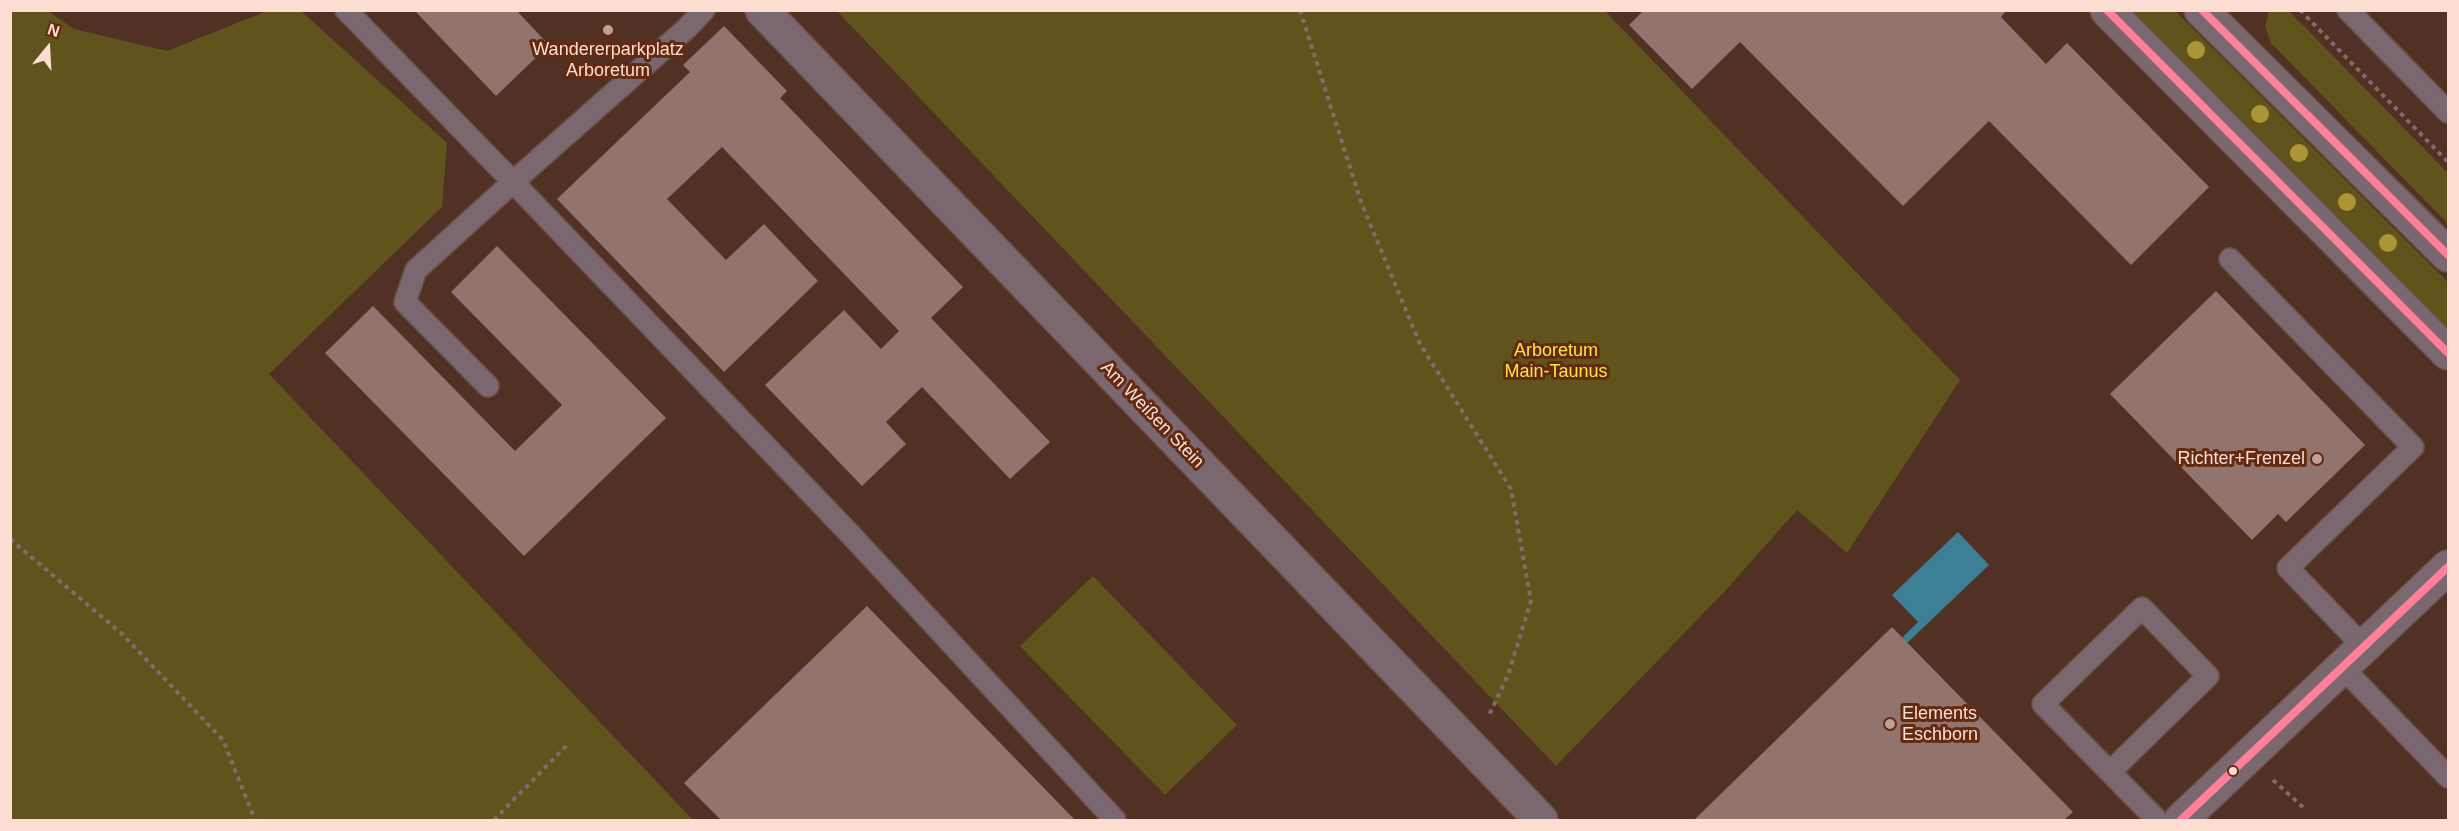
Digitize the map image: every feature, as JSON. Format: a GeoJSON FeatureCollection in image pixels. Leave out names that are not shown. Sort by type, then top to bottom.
{"type":"FeatureCollection","features":[{"type":"Feature","properties":{"kind":"street","name":"Am Weißen Stein"},"geometry":{"type":"LineString","coordinates":[[762,10],[1541,820]]}},
{"type":"Feature","properties":{"kind":"street"},"geometry":{"type":"LineString","coordinates":[[2107,10],[2448,353]]}},
{"type":"Feature","properties":{"kind":"street"},"geometry":{"type":"LineString","coordinates":[[2210,13],[2448,255]]}},
{"type":"Feature","properties":{"kind":"street"},"geometry":{"type":"LineString","coordinates":[[2181,820],[2448,567]]}},
{"type":"Feature","properties":{"kind":"lane"},"geometry":{"type":"LineString","coordinates":[[346,10],[850,534],[1115,820]]}},
{"type":"Feature","properties":{"kind":"lane"},"geometry":{"type":"LineString","coordinates":[[488,386],[405,302],[416,270],[687,28],[704,10]]}},
{"type":"Feature","properties":{"kind":"lane"},"geometry":{"type":"LineString","coordinates":[[2348,10],[2448,112]]}},
{"type":"Feature","properties":{"kind":"lane"},"geometry":{"type":"LineString","coordinates":[[2230,259],[2413,447],[2288,568],[2353,657],[2448,777]]}},
{"type":"Feature","properties":{"kind":"lane"},"geometry":{"type":"LineString","coordinates":[[2110,772],[2208,676],[2142,608],[2043,704],[2157,820]]}},
{"type":"Feature","properties":{"kind":"path"},"geometry":{"type":"LineString","coordinates":[[1300,10],[1361,202],[1420,344],[1511,489],[1531,601],[1508,675],[1473,749]]}},
{"type":"Feature","properties":{"kind":"path"},"geometry":{"type":"LineString","coordinates":[[2300,10],[2448,162]]}},
{"type":"Feature","properties":{"kind":"path"},"geometry":{"type":"LineString","coordinates":[[10,539],[121,633],[224,740],[255,820]]}},
{"type":"Feature","properties":{"kind":"path"},"geometry":{"type":"LineString","coordinates":[[494,820],[569,743]]}},
{"type":"Feature","properties":{"kind":"green space"},"geometry":{"type":"Polygon","coordinates":[[[10,11],[48,11],[74,29],[167,51],[267,11],[301,11],[447,143],[442,207],[269,374],[693,820],[11,820],[10,11]]]}},
{"type":"Feature","properties":{"kind":"green space","name":"Arboretum Main-Taunus"},"geometry":{"type":"Polygon","coordinates":[[[837,11],[1605,11],[1960,380],[1847,553],[1797,510],[1724,592],[1556,766],[837,11]]]}},
{"type":"Feature","properties":{"kind":"green space"},"geometry":{"type":"Polygon","coordinates":[[[2129,11],[2175,11],[2448,282],[2448,335],[2129,11]]]}},
{"type":"Feature","properties":{"kind":"green space"},"geometry":{"type":"Polygon","coordinates":[[[2269,11],[2289,11],[2448,173],[2448,224],[2271,43],[2265,26],[2269,11]]]}},
{"type":"Feature","properties":{"kind":"green space"},"geometry":{"type":"Polygon","coordinates":[[[1093,576],[1237,725],[1165,795],[1020,646],[1093,576]]]}},
{"type":"Feature","properties":{"kind":"water"},"geometry":{"type":"Polygon","coordinates":[[[1958,532],[1989,565],[1907,643],[1902,638],[1918,622],[1892,595],[1958,532]]]}},
{"type":"Feature","properties":{"kind":"building"},"geometry":{"type":"Polygon","coordinates":[[[414,10],[516,10],[549,45],[496,96],[414,10]]]}},
{"type":"Feature","properties":{"kind":"building"},"geometry":{"type":"Polygon","coordinates":[[[1644,10],[2007,10],[2001,17],[2046,64],[2067,43],[2209,187],[2131,265],[1989,121],[1903,206],[1740,42],[1692,89],[1629,25],[1644,10]]]}},
{"type":"Feature","properties":{"kind":"building"},"geometry":{"type":"Polygon","coordinates":[[[724,26],[787,91],[780,98],[963,287],[931,318],[1050,442],[1010,479],[922,387],[886,422],[906,444],[862,486],[765,385],[844,310],[881,349],[899,331],[722,147],[667,199],[726,260],[764,224],[818,281],[724,372],[557,199],[690,72],[683,65],[724,26]]]}},
{"type":"Feature","properties":{"kind":"building"},"geometry":{"type":"Polygon","coordinates":[[[497,246],[666,418],[524,556],[325,353],[373,306],[515,451],[562,405],[451,292],[497,246]]]}},
{"type":"Feature","properties":{"kind":"building"},"geometry":{"type":"Polygon","coordinates":[[[2216,291],[2365,445],[2286,522],[2278,514],[2252,540],[2110,394],[2216,291]]]}},
{"type":"Feature","properties":{"kind":"building"},"geometry":{"type":"Polygon","coordinates":[[[867,606],[1075,820],[721,820],[684,783],[867,606]]]}},
{"type":"Feature","properties":{"kind":"building","name":"Elements Eschborn"},"geometry":{"type":"Polygon","coordinates":[[[1892,627],[2073,812],[2064,820],[1694,820],[1892,627]]]}},
{"type":"Feature","properties":{"kind":"transit line"},"geometry":{"type":"LineString","coordinates":[[2107,10],[2448,353]]}},
{"type":"Feature","properties":{"kind":"transit line"},"geometry":{"type":"LineString","coordinates":[[2202,10],[2448,255]]}},
{"type":"Feature","properties":{"kind":"transit line"},"geometry":{"type":"LineString","coordinates":[[2181,820],[2448,567]]}},
{"type":"Feature","properties":{"kind":"place","name":"Wandererparkplatz Arboretum"},"geometry":{"type":"Point","coordinates":[608,30]}},
{"type":"Feature","properties":{"kind":"place","name":"Richter+Frenzel"},"geometry":{"type":"Point","coordinates":[2317,459]}},
{"type":"Feature","properties":{"kind":"place","name":"Elements Eschborn"},"geometry":{"type":"Point","coordinates":[1890,724]}}]}
